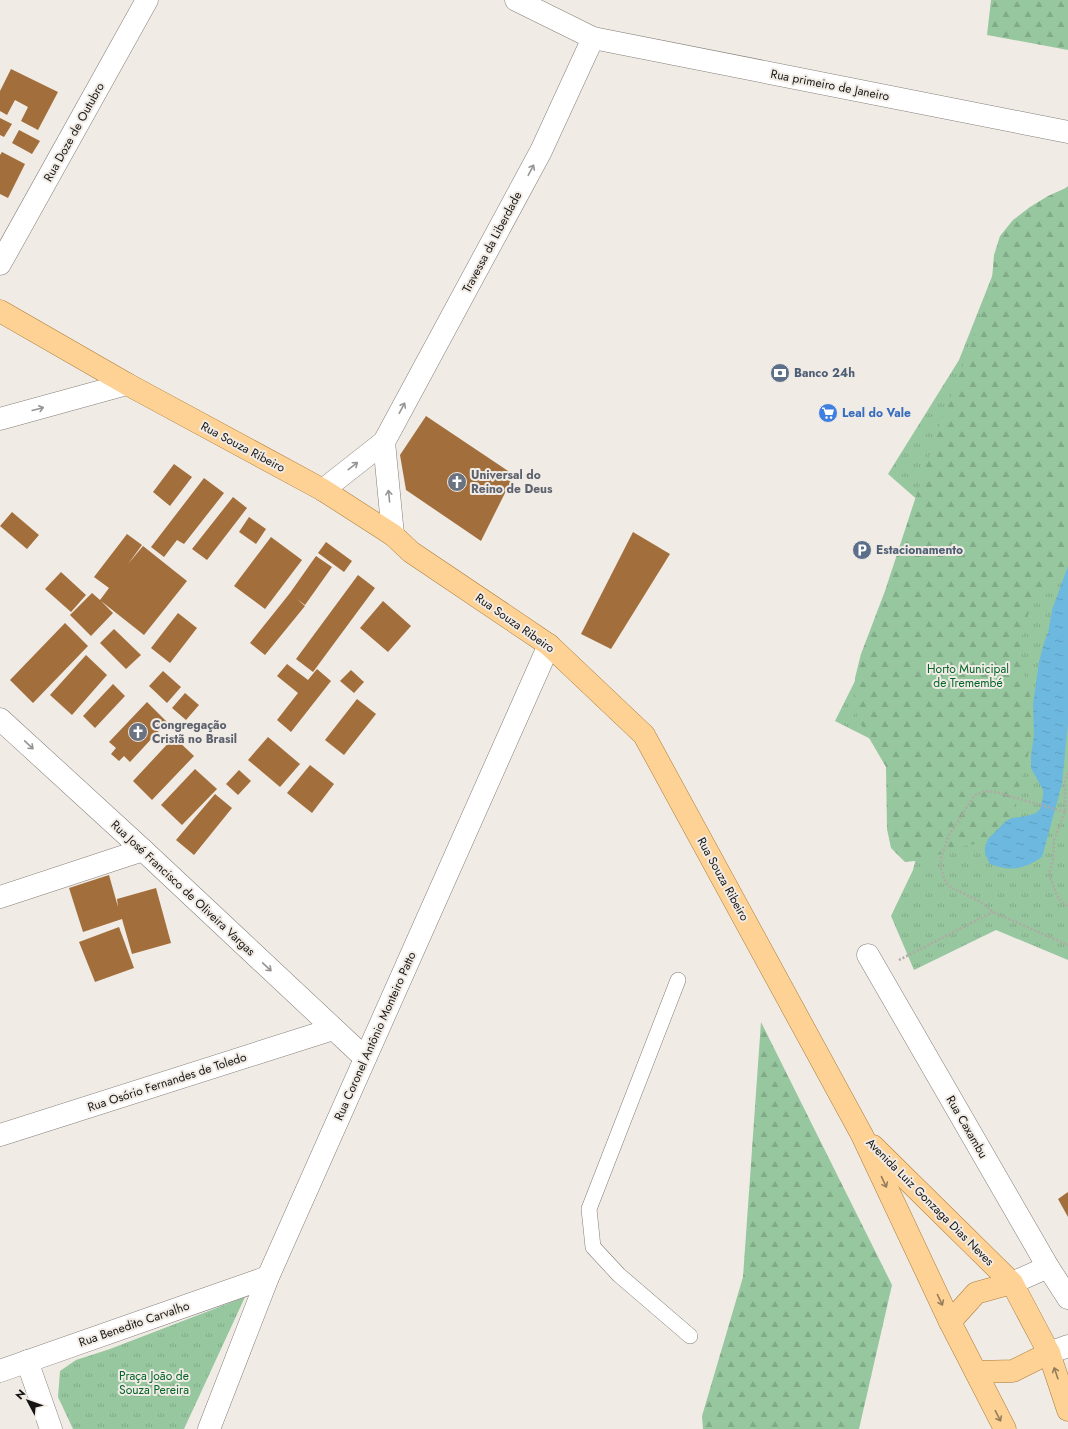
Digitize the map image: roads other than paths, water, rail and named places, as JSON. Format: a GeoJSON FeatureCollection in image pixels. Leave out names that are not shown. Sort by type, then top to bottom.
{"type":"FeatureCollection","features":[{"type":"Feature","properties":{"kind":"main road","name":"Rua Souza Ribeiro"},"geometry":{"type":"LineString","coordinates":[[0,313],[127,384],[323,490],[393,535],[411,552],[549,645],[644,735],[862,1134]]}},
{"type":"Feature","properties":{"kind":"main road","name":"Avenida Luiz Gonzaga Dias Neves"},"geometry":{"type":"LineString","coordinates":[[862,1134],[1012,1282],[1058,1350],[1068,1410]]}},
{"type":"Feature","properties":{"kind":"main road","name":"Avenida Luiz Gonzaga Dias Neves"},"geometry":{"type":"LineString","coordinates":[[862,1134],[950,1322],[1005,1429]]}},
{"type":"Feature","properties":{"kind":"main road"},"geometry":{"type":"LineString","coordinates":[[950,1322],[976,1293],[1012,1282]]}},
{"type":"Feature","properties":{"kind":"main road"},"geometry":{"type":"LineString","coordinates":[[976,1372],[1013,1371],[1058,1350]]}},
{"type":"Feature","properties":{"kind":"street","name":"Rua Doze de Outubro"},"geometry":{"type":"LineString","coordinates":[[0,264],[147,0]]}},
{"type":"Feature","properties":{"kind":"street"},"geometry":{"type":"LineString","coordinates":[[516,0],[593,38]]}},
{"type":"Feature","properties":{"kind":"street","name":"Rua primeiro de Janeiro"},"geometry":{"type":"LineString","coordinates":[[593,38],[1068,132]]}},
{"type":"Feature","properties":{"kind":"street","name":"Travessa da Liberdade"},"geometry":{"type":"LineString","coordinates":[[384,442],[541,150],[593,38]]}},
{"type":"Feature","properties":{"kind":"street"},"geometry":{"type":"LineString","coordinates":[[0,419],[127,384]]}},
{"type":"Feature","properties":{"kind":"street"},"geometry":{"type":"LineString","coordinates":[[323,490],[384,442]]}},
{"type":"Feature","properties":{"kind":"street"},"geometry":{"type":"LineString","coordinates":[[384,442],[393,535]]}},
{"type":"Feature","properties":{"kind":"street","name":"Rua Coronel Antônio Monteiro Patto"},"geometry":{"type":"LineString","coordinates":[[209,1429],[268,1277],[549,645]]}},
{"type":"Feature","properties":{"kind":"street","name":"Rua José Francisco de Oliveira Vargas"},"geometry":{"type":"LineString","coordinates":[[0,719],[143,850],[365,1058]]}},
{"type":"Feature","properties":{"kind":"street"},"geometry":{"type":"LineString","coordinates":[[0,897],[143,850]]}},
{"type":"Feature","properties":{"kind":"street","name":"Rua Caxambu"},"geometry":{"type":"LineString","coordinates":[[872,963],[1048,1267],[1068,1298]]}},
{"type":"Feature","properties":{"kind":"street","name":"Rua Osório Fernandes de Toledo"},"geometry":{"type":"LineString","coordinates":[[0,1135],[334,1029]]}},
{"type":"Feature","properties":{"kind":"street"},"geometry":{"type":"LineString","coordinates":[[1012,1282],[1048,1267]]}},
{"type":"Feature","properties":{"kind":"street","name":"Rua Benedito Carvalho"},"geometry":{"type":"LineString","coordinates":[[0,1371],[268,1277]]}},
{"type":"Feature","properties":{"kind":"street"},"geometry":{"type":"LineString","coordinates":[[27,1361],[51,1429]]}},
{"type":"Feature","properties":{"kind":"lane"},"geometry":{"type":"LineString","coordinates":[[678,980],[589,1209],[593,1246],[619,1275],[690,1336]]}},
{"type":"Feature","properties":{"kind":"water"},"geometry":{"type":"Polygon","coordinates":[[[1068,566],[1068,724],[1062,784],[1042,857],[1023,867],[1004,868],[990,864],[985,854],[985,847],[988,839],[1006,821],[1012,818],[1036,813],[1040,809],[1043,797],[1043,790],[1031,768],[1034,735],[1033,704],[1039,662],[1048,633],[1052,610],[1068,566]]]}},
{"type":"Feature","properties":{"kind":"place","name":"Banco 24h"},"geometry":{"type":"Point","coordinates":[780,373]}},
{"type":"Feature","properties":{"kind":"place","name":"Leal do Vale"},"geometry":{"type":"Point","coordinates":[828,413]}},
{"type":"Feature","properties":{"kind":"place","name":"Universal do Reino de Deus"},"geometry":{"type":"Point","coordinates":[457,482]}},
{"type":"Feature","properties":{"kind":"place","name":"Estacionamento"},"geometry":{"type":"Point","coordinates":[862,550]}},
{"type":"Feature","properties":{"kind":"place","name":"Congregação Cristã no Brasil"},"geometry":{"type":"Point","coordinates":[138,732]}},
{"type":"Feature","properties":{"kind":"park label","name":"Horto Municipal de Tremembé"},"geometry":{"type":"Point","coordinates":[968,676]}},
{"type":"Feature","properties":{"kind":"park label","name":"Praça João de Souza Pereira"},"geometry":{"type":"Point","coordinates":[154,1383]}}]}
